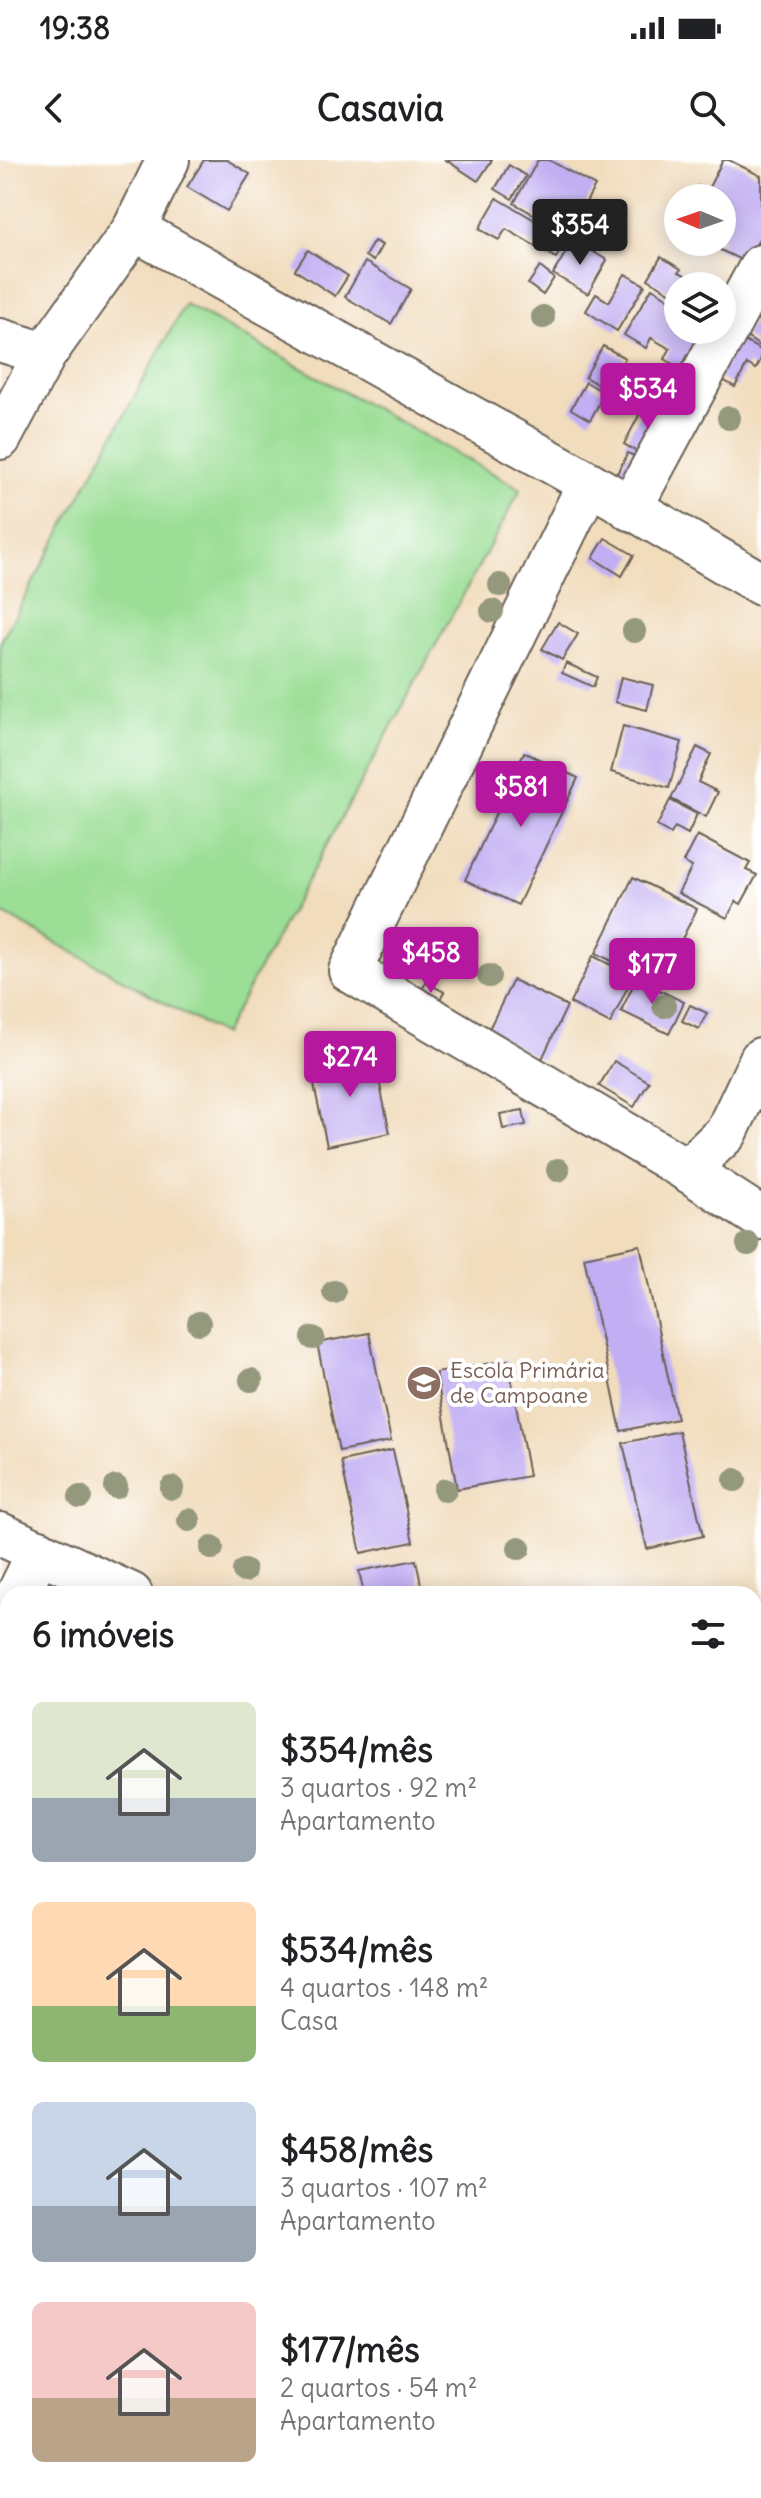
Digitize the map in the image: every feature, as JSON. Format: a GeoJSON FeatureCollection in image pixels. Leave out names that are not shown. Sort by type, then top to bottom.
{"type":"FeatureCollection","features":[{"type":"Feature","properties":{"kind":"street"},"geometry":{"type":"LineString","coordinates":[[0,438],[45,354],[134,229],[168,160]]}},
{"type":"Feature","properties":{"kind":"street"},"geometry":{"type":"LineString","coordinates":[[134,229],[589,483],[761,584]]}},
{"type":"Feature","properties":{"kind":"street"},"geometry":{"type":"LineString","coordinates":[[630,509],[761,266]]}},
{"type":"Feature","properties":{"kind":"street"},"geometry":{"type":"LineString","coordinates":[[0,340],[45,354]]}},
{"type":"Feature","properties":{"kind":"street"},"geometry":{"type":"LineString","coordinates":[[589,483],[350,971],[687,1170],[761,1218]]}},
{"type":"Feature","properties":{"kind":"street"},"geometry":{"type":"LineString","coordinates":[[687,1170],[726,1133],[761,1059]]}},
{"type":"Feature","properties":{"kind":"street"},"geometry":{"type":"LineString","coordinates":[[0,1534],[114,1586]]}},
{"type":"Feature","properties":{"kind":"street"},"geometry":{"type":"LineString","coordinates":[[22,1586],[39,1551]]}},
{"type":"Feature","properties":{"kind":"green space"},"geometry":{"type":"Polygon","coordinates":[[[185,304],[521,489],[223,1035],[0,912],[0,643],[185,304]]]}},
{"type":"Feature","properties":{"kind":"building"},"geometry":{"type":"Polygon","coordinates":[[[204,160],[227,160],[250,174],[227,211],[187,187],[204,160]]]}},
{"type":"Feature","properties":{"kind":"building"},"geometry":{"type":"Polygon","coordinates":[[[446,160],[492,160],[478,181],[446,160]]]}},
{"type":"Feature","properties":{"kind":"building"},"geometry":{"type":"Polygon","coordinates":[[[538,160],[549,160],[595,186],[568,234],[514,203],[538,160]]]}},
{"type":"Feature","properties":{"kind":"building"},"geometry":{"type":"Polygon","coordinates":[[[723,160],[761,176],[761,235],[747,263],[733,256],[736,256],[736,184],[711,184],[723,160]]]}},
{"type":"Feature","properties":{"kind":"building"},"geometry":{"type":"Polygon","coordinates":[[[509,165],[526,176],[512,199],[495,189],[509,165]]]}},
{"type":"Feature","properties":{"kind":"building"},"geometry":{"type":"Polygon","coordinates":[[[497,198],[567,239],[556,258],[506,229],[499,240],[479,229],[497,198]]]}},
{"type":"Feature","properties":{"kind":"building"},"geometry":{"type":"Polygon","coordinates":[[[590,232],[606,242],[600,251],[585,242],[590,232]]]}},
{"type":"Feature","properties":{"kind":"building"},"geometry":{"type":"Polygon","coordinates":[[[573,240],[607,260],[588,294],[553,274],[573,240]]]}},
{"type":"Feature","properties":{"kind":"building"},"geometry":{"type":"Polygon","coordinates":[[[374,241],[382,245],[373,261],[365,256],[374,241]]]}},
{"type":"Feature","properties":{"kind":"building"},"geometry":{"type":"Polygon","coordinates":[[[308,250],[348,276],[335,296],[295,270],[308,250]]]}},
{"type":"Feature","properties":{"kind":"building"},"geometry":{"type":"Polygon","coordinates":[[[661,257],[681,269],[679,272],[664,272],[664,289],[648,279],[661,257]]]}},
{"type":"Feature","properties":{"kind":"building"},"geometry":{"type":"Polygon","coordinates":[[[365,262],[411,289],[391,324],[345,297],[365,262]]]}},
{"type":"Feature","properties":{"kind":"building"},"geometry":{"type":"Polygon","coordinates":[[[540,267],[554,278],[543,295],[528,284],[540,267]]]}},
{"type":"Feature","properties":{"kind":"building"},"geometry":{"type":"Polygon","coordinates":[[[625,274],[645,285],[617,331],[586,311],[596,294],[609,302],[625,274]]]}},
{"type":"Feature","properties":{"kind":"building"},"geometry":{"type":"Polygon","coordinates":[[[652,288],[664,295],[664,344],[702,344],[686,372],[665,359],[670,349],[651,338],[646,348],[624,335],[652,288]]]}},
{"type":"Feature","properties":{"kind":"building"},"geometry":{"type":"Polygon","coordinates":[[[756,319],[761,322],[761,347],[744,335],[756,319]]]}},
{"type":"Feature","properties":{"kind":"building"},"geometry":{"type":"Polygon","coordinates":[[[736,337],[761,350],[756,369],[747,364],[735,387],[713,374],[728,344],[736,344],[736,337]]]}},
{"type":"Feature","properties":{"kind":"building"},"geometry":{"type":"Polygon","coordinates":[[[603,346],[625,358],[607,390],[585,377],[603,346]]]}},
{"type":"Feature","properties":{"kind":"building"},"geometry":{"type":"Polygon","coordinates":[[[660,378],[681,390],[674,403],[653,391],[660,378]]]}},
{"type":"Feature","properties":{"kind":"building"},"geometry":{"type":"Polygon","coordinates":[[[586,382],[605,393],[590,420],[571,409],[586,382]]]}},
{"type":"Feature","properties":{"kind":"building"},"geometry":{"type":"Polygon","coordinates":[[[645,404],[672,418],[650,459],[624,444],[645,404]]]}},
{"type":"Feature","properties":{"kind":"building"},"geometry":{"type":"Polygon","coordinates":[[[628,453],[646,462],[633,487],[615,477],[628,453]]]}},
{"type":"Feature","properties":{"kind":"building"},"geometry":{"type":"Polygon","coordinates":[[[605,538],[634,555],[622,576],[593,558],[605,538]]]}},
{"type":"Feature","properties":{"kind":"building"},"geometry":{"type":"Polygon","coordinates":[[[558,622],[578,634],[562,660],[542,649],[558,622]]]}},
{"type":"Feature","properties":{"kind":"building"},"geometry":{"type":"Polygon","coordinates":[[[566,663],[597,677],[593,687],[562,673],[566,663]]]}},
{"type":"Feature","properties":{"kind":"building"},"geometry":{"type":"Polygon","coordinates":[[[621,677],[653,685],[647,710],[615,702],[621,677]]]}},
{"type":"Feature","properties":{"kind":"building"},"geometry":{"type":"Polygon","coordinates":[[[623,726],[682,742],[669,788],[611,772],[623,726]]]}},
{"type":"Feature","properties":{"kind":"building"},"geometry":{"type":"Polygon","coordinates":[[[697,747],[711,754],[698,782],[718,792],[706,817],[671,799],[697,747]]]}},
{"type":"Feature","properties":{"kind":"building"},"geometry":{"type":"Polygon","coordinates":[[[524,752],[578,778],[518,905],[465,880],[524,752]]]}},
{"type":"Feature","properties":{"kind":"building"},"geometry":{"type":"Polygon","coordinates":[[[670,800],[697,814],[688,834],[675,827],[671,834],[657,826],[670,800]]]}},
{"type":"Feature","properties":{"kind":"building"},"geometry":{"type":"Polygon","coordinates":[[[697,835],[750,863],[746,870],[757,875],[741,904],[736,901],[727,918],[678,893],[692,867],[683,862],[697,835]]]}},
{"type":"Feature","properties":{"kind":"building"},"geometry":{"type":"Polygon","coordinates":[[[633,877],[697,909],[659,985],[596,953],[633,877]]]}},
{"type":"Feature","properties":{"kind":"building"},"geometry":{"type":"Polygon","coordinates":[[[593,956],[633,976],[610,1024],[570,1003],[593,956]]]}},
{"type":"Feature","properties":{"kind":"building"},"geometry":{"type":"Polygon","coordinates":[[[636,979],[684,1002],[669,1034],[621,1011],[636,979]]]}},
{"type":"Feature","properties":{"kind":"building"},"geometry":{"type":"Polygon","coordinates":[[[513,980],[567,1006],[542,1059],[487,1033],[513,980]]]}},
{"type":"Feature","properties":{"kind":"building"},"geometry":{"type":"Polygon","coordinates":[[[426,982],[444,992],[435,1008],[418,998],[426,982]]]}},
{"type":"Feature","properties":{"kind":"building"},"geometry":{"type":"Polygon","coordinates":[[[690,1005],[707,1013],[699,1029],[682,1021],[690,1005]]]}},
{"type":"Feature","properties":{"kind":"building"},"geometry":{"type":"Polygon","coordinates":[[[373,1052],[390,1133],[327,1146],[310,1066],[373,1052]]]}},
{"type":"Feature","properties":{"kind":"building"},"geometry":{"type":"Polygon","coordinates":[[[614,1061],[649,1082],[634,1107],[599,1086],[614,1061]]]}},
{"type":"Feature","properties":{"kind":"building"},"geometry":{"type":"Polygon","coordinates":[[[523,1110],[526,1125],[503,1129],[500,1114],[523,1110]]]}},
{"type":"Feature","properties":{"kind":"building"},"geometry":{"type":"Polygon","coordinates":[[[640,1245],[677,1419],[621,1431],[584,1257],[640,1245]]]}},
{"type":"Feature","properties":{"kind":"building"},"geometry":{"type":"Polygon","coordinates":[[[369,1333],[391,1441],[339,1451],[317,1343],[369,1333]]]}},
{"type":"Feature","properties":{"kind":"building"},"geometry":{"type":"Polygon","coordinates":[[[508,1360],[529,1476],[457,1489],[436,1373],[508,1360]]]}},
{"type":"Feature","properties":{"kind":"building"},"geometry":{"type":"Polygon","coordinates":[[[679,1431],[703,1536],[647,1549],[623,1443],[679,1431]]]}},
{"type":"Feature","properties":{"kind":"building"},"geometry":{"type":"Polygon","coordinates":[[[393,1450],[413,1542],[361,1553],[341,1461],[393,1450]]]}},
{"type":"Feature","properties":{"kind":"building"},"geometry":{"type":"Polygon","coordinates":[[[416,1560],[421,1586],[362,1586],[359,1571],[416,1560]]]}},
{"type":"Feature","properties":{"kind":"place","name":"Escola Primária de Campoane"},"geometry":{"type":"Point","coordinates":[424,1383]}}]}
